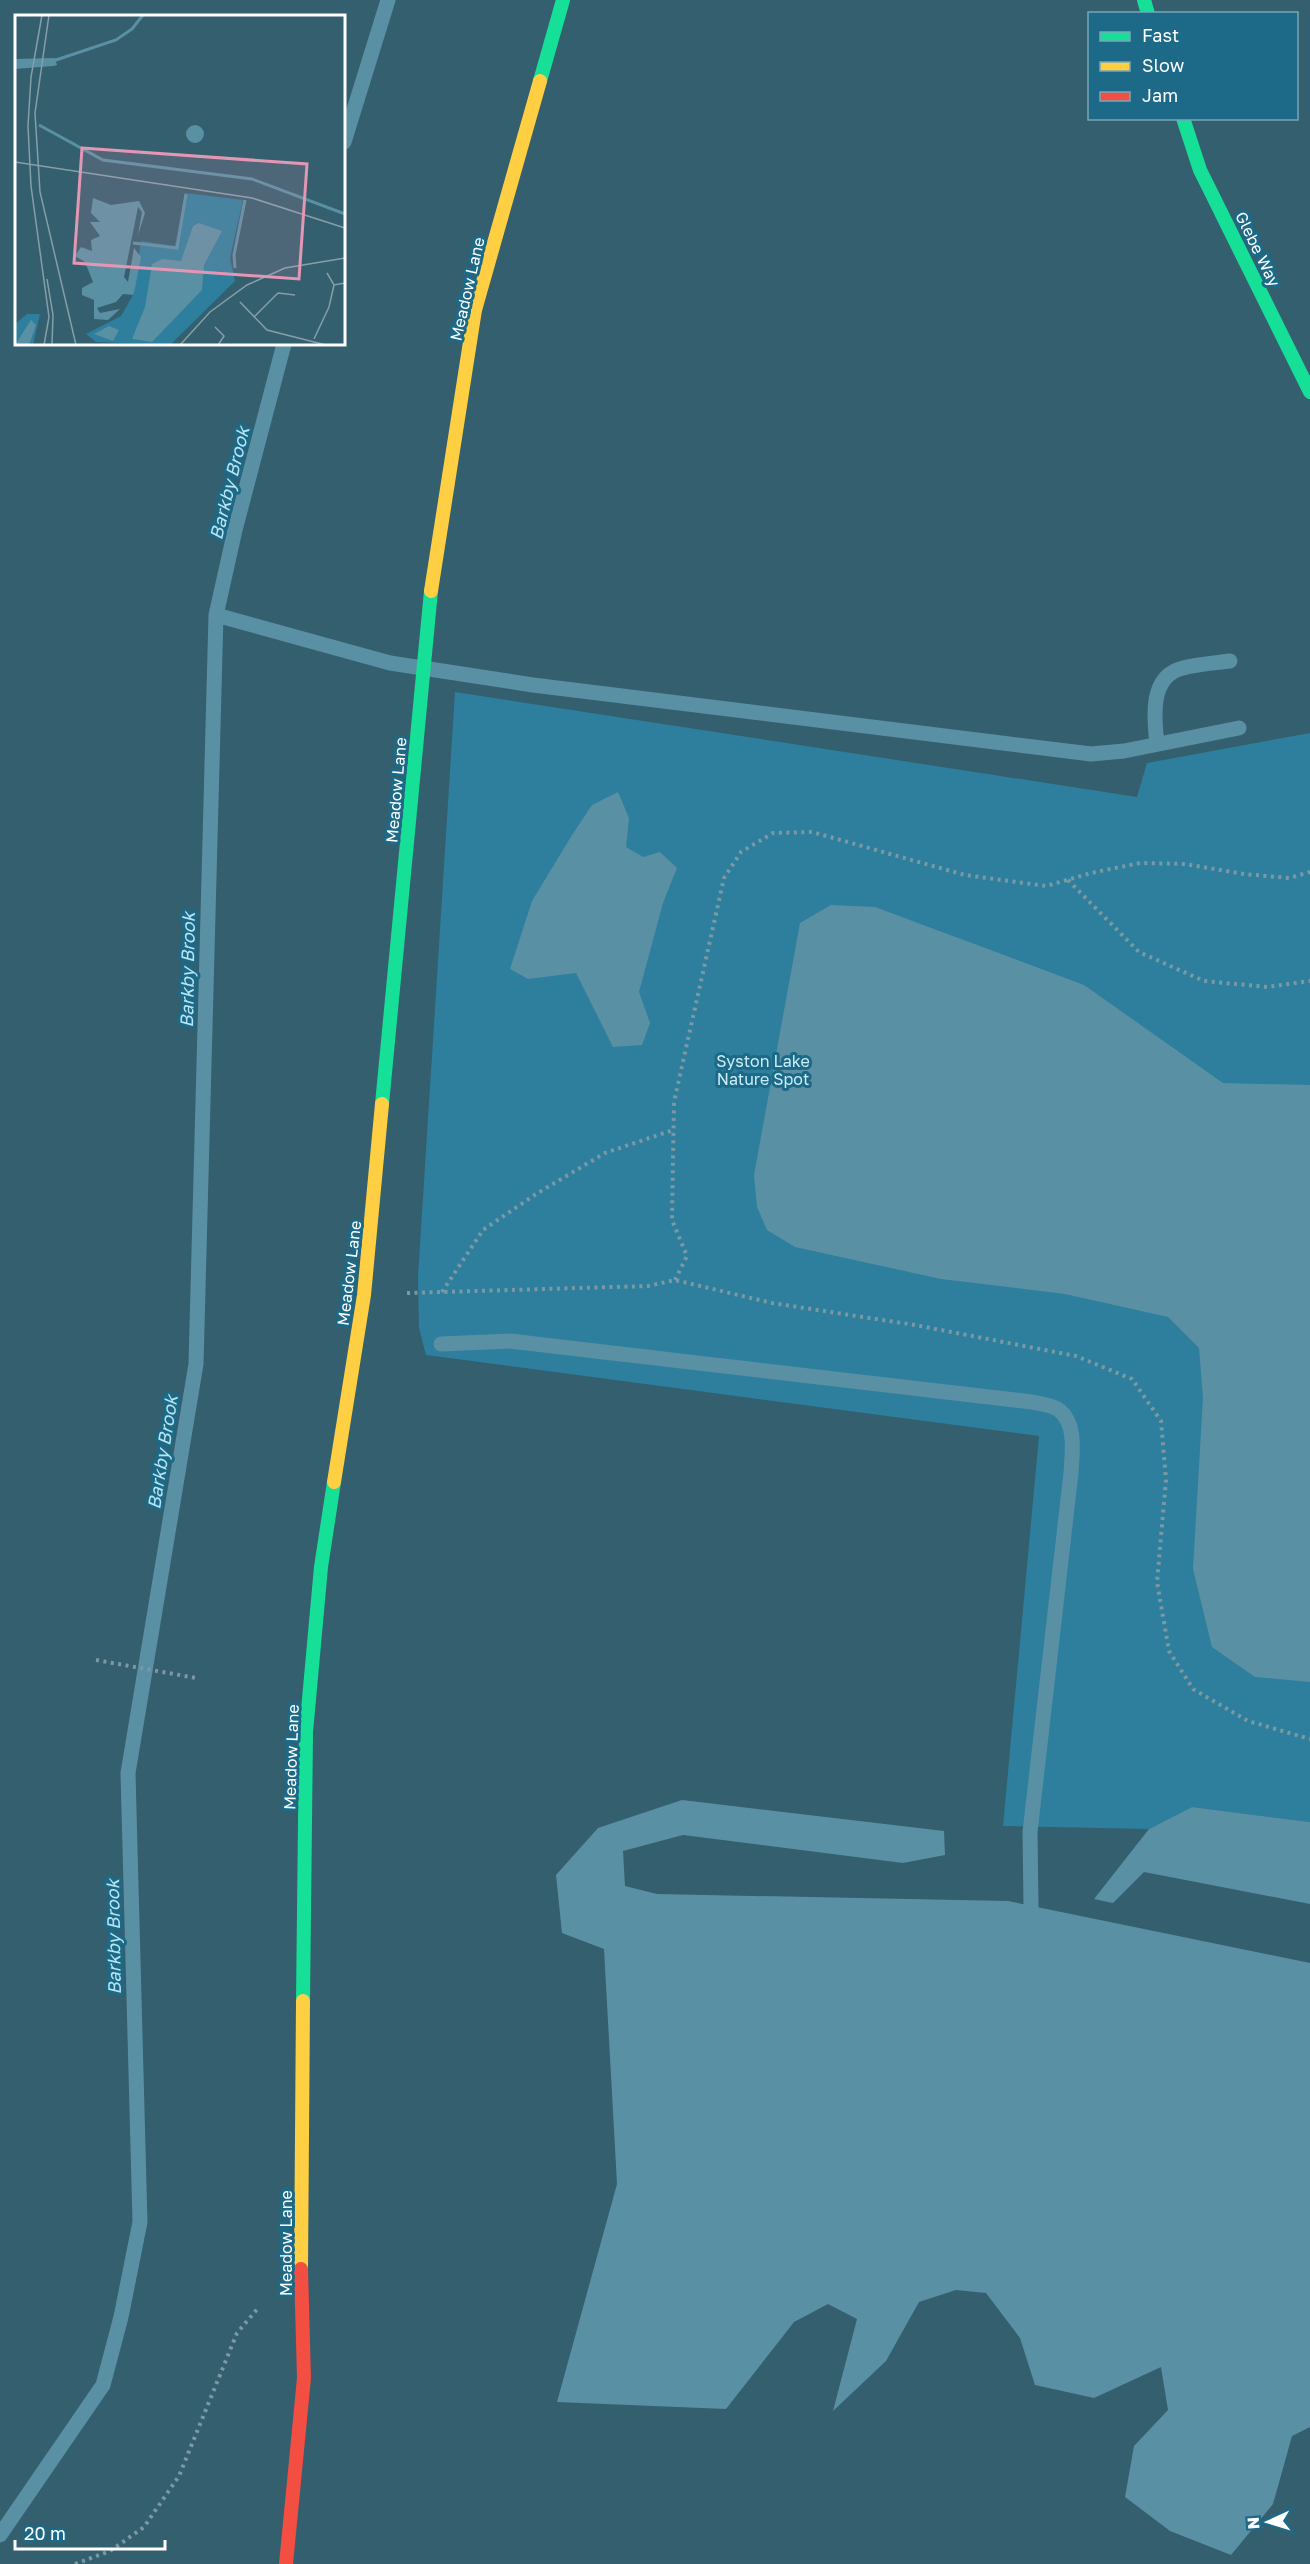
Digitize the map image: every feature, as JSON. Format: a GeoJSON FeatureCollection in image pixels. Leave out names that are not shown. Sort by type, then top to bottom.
{"type":"FeatureCollection","features":[{"type":"Feature","properties":{"kind":"street","name":"Meadow Lane"},"geometry":{"type":"LineString","coordinates":[[286,2564],[304,2378],[301,2257],[306,1732],[321,1566],[364,1295],[430,599],[476,310],[563,0]]}},
{"type":"Feature","properties":{"kind":"street","name":"Glebe Way"},"geometry":{"type":"LineString","coordinates":[[1184,120],[1200,170],[1310,392]]}},
{"type":"Feature","properties":{"kind":"path"},"geometry":{"type":"LineString","coordinates":[[675,1280],[687,1256],[672,1220],[674,1102],[724,878],[741,852],[773,833],[812,832],[965,876],[1046,886],[1067,879],[1140,863],[1185,864],[1244,874],[1289,878],[1310,872]]}},
{"type":"Feature","properties":{"kind":"path"},"geometry":{"type":"LineString","coordinates":[[1067,879],[1139,952],[1204,981],[1268,987],[1310,981]]}},
{"type":"Feature","properties":{"kind":"path"},"geometry":{"type":"LineString","coordinates":[[442,1292],[483,1230],[536,1194],[605,1153],[673,1130]]}},
{"type":"Feature","properties":{"kind":"path"},"geometry":{"type":"LineString","coordinates":[[364,1295],[648,1286],[675,1280],[772,1303],[915,1325],[1077,1356],[1132,1379],[1161,1421],[1166,1480],[1157,1582],[1169,1651],[1193,1689],[1248,1721],[1310,1739]]}},
{"type":"Feature","properties":{"kind":"path"},"geometry":{"type":"LineString","coordinates":[[96,1660],[196,1678]]}},
{"type":"Feature","properties":{"kind":"path"},"geometry":{"type":"LineString","coordinates":[[75,2564],[110,2551],[144,2527],[179,2476],[237,2333],[266,2299]]}},
{"type":"Feature","properties":{"kind":"green space","name":"Syston Lake Nature Spot"},"geometry":{"type":"Polygon","coordinates":[[[455,692],[1137,797],[1147,763],[1310,733],[1310,1822],[1192,1807],[1149,1829],[1003,1826],[1039,1436],[426,1355],[419,1328],[418,1277],[455,692]]]}},
{"type":"Feature","properties":{"kind":"shaded area"},"geometry":{"type":"Polygon","coordinates":[[[618,792],[629,818],[626,847],[643,857],[660,852],[677,868],[663,903],[639,992],[650,1023],[642,1045],[613,1047],[576,973],[528,979],[510,969],[532,901],[572,835],[592,805],[618,792]]]}},
{"type":"Feature","properties":{"kind":"shaded area"},"geometry":{"type":"Polygon","coordinates":[[[831,905],[875,907],[1084,985],[1223,1083],[1310,1085],[1310,1682],[1255,1677],[1212,1647],[1193,1569],[1203,1398],[1199,1348],[1168,1317],[1065,1294],[941,1279],[795,1247],[767,1230],[757,1207],[754,1175],[800,923],[831,905]]]}},
{"type":"Feature","properties":{"kind":"shaded area"},"geometry":{"type":"Polygon","coordinates":[[[682,1800],[944,1831],[945,1855],[903,1863],[683,1835],[623,1851],[625,1886],[657,1894],[1008,1901],[1310,1963],[1310,2427],[1292,2436],[1273,2504],[1231,2555],[1170,2531],[1125,2497],[1134,2446],[1168,2410],[1161,2367],[1094,2398],[1035,2385],[1020,2338],[986,2293],[956,2290],[919,2302],[886,2361],[833,2411],[857,2319],[828,2304],[794,2322],[726,2409],[557,2402],[617,2184],[604,1949],[562,1933],[556,1875],[598,1828],[682,1800]]]}},
{"type":"Feature","properties":{"kind":"shaded area"},"geometry":{"type":"Polygon","coordinates":[[[1192,1807],[1310,1822],[1310,1904],[1144,1872],[1113,1903],[1094,1899],[1149,1829],[1192,1807]]]}},
{"type":"Feature","properties":{"kind":"waterway","name":"Barkby Brook"},"geometry":{"type":"LineString","coordinates":[[345,139],[388,0]]}},
{"type":"Feature","properties":{"kind":"waterway","name":"Barkby Brook"},"geometry":{"type":"LineString","coordinates":[[0,2535],[103,2385],[121,2317],[140,2222],[128,1773],[196,1364],[216,615],[235,530],[284,345]]}},
{"type":"Feature","properties":{"kind":"waterway"},"geometry":{"type":"LineString","coordinates":[[216,615],[390,663],[533,685],[1091,754],[1124,751],[1239,728]]}},
{"type":"Feature","properties":{"kind":"waterway"},"geometry":{"type":"LineString","coordinates":[[1157,744],[1156,699],[1164,680],[1172,672],[1183,668],[1230,661]]}},
{"type":"Feature","properties":{"kind":"waterway"},"geometry":{"type":"LineString","coordinates":[[441,1344],[510,1341],[1032,1402],[1059,1410],[1069,1423],[1072,1457],[1030,1832],[1031,1906]]}},
{"type":"Feature","properties":{"kind":"traffic: fast"},"geometry":{"type":"LineString","coordinates":[[540,81],[563,0]]}},
{"type":"Feature","properties":{"kind":"traffic: fast"},"geometry":{"type":"LineString","coordinates":[[1144,0],[1147,12]]}},
{"type":"Feature","properties":{"kind":"traffic: fast"},"geometry":{"type":"LineString","coordinates":[[1184,120],[1200,170],[1310,392]]}},
{"type":"Feature","properties":{"kind":"traffic: fast"},"geometry":{"type":"LineString","coordinates":[[382,1104],[431,591]]}},
{"type":"Feature","properties":{"kind":"traffic: fast"},"geometry":{"type":"LineString","coordinates":[[303,2001],[306,1732],[321,1567],[334,1482]]}},
{"type":"Feature","properties":{"kind":"traffic: slow"},"geometry":{"type":"LineString","coordinates":[[431,591],[475,310],[540,81]]}},
{"type":"Feature","properties":{"kind":"traffic: slow"},"geometry":{"type":"LineString","coordinates":[[334,1482],[364,1295],[382,1104]]}},
{"type":"Feature","properties":{"kind":"traffic: slow"},"geometry":{"type":"LineString","coordinates":[[301,2269],[303,2001]]}},
{"type":"Feature","properties":{"kind":"traffic: jam"},"geometry":{"type":"LineString","coordinates":[[286,2564],[304,2378],[301,2269]]}}]}
